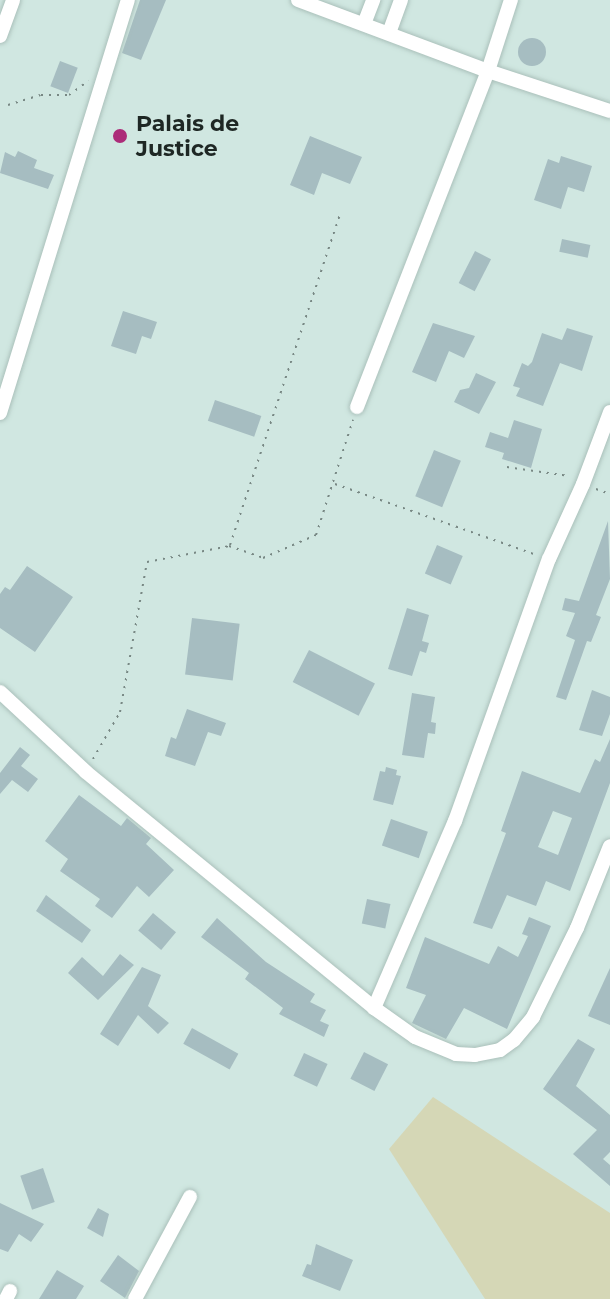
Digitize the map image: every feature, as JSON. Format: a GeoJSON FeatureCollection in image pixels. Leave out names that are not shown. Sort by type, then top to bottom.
{"type":"FeatureCollection","features":[{"type":"Feature","properties":{"kind":"street"},"geometry":{"type":"LineString","coordinates":[[2,27],[13,0]]}},
{"type":"Feature","properties":{"kind":"street"},"geometry":{"type":"LineString","coordinates":[[0,413],[57,240],[128,0]]}},
{"type":"Feature","properties":{"kind":"street"},"geometry":{"type":"LineString","coordinates":[[298,0],[488,71],[610,111]]}},
{"type":"Feature","properties":{"kind":"street"},"geometry":{"type":"LineString","coordinates":[[364,24],[373,0]]}},
{"type":"Feature","properties":{"kind":"street"},"geometry":{"type":"LineString","coordinates":[[389,33],[401,0]]}},
{"type":"Feature","properties":{"kind":"street"},"geometry":{"type":"LineString","coordinates":[[357,407],[488,71],[511,0]]}},
{"type":"Feature","properties":{"kind":"street"},"geometry":{"type":"LineString","coordinates":[[374,1008],[455,821],[549,559],[583,484],[610,412]]}},
{"type":"Feature","properties":{"kind":"street"},"geometry":{"type":"LineString","coordinates":[[0,692],[86,772],[374,1008],[415,1037],[456,1054],[487,1054],[507,1045],[533,1017],[577,928],[610,846]]}},
{"type":"Feature","properties":{"kind":"street"},"geometry":{"type":"LineString","coordinates":[[135,1299],[190,1197]]}},
{"type":"Feature","properties":{"kind":"path"},"geometry":{"type":"LineString","coordinates":[[8,105],[41,95],[69,95],[81,84],[104,74]]}},
{"type":"Feature","properties":{"kind":"path"},"geometry":{"type":"LineString","coordinates":[[229,546],[340,214]]}},
{"type":"Feature","properties":{"kind":"path"},"geometry":{"type":"LineString","coordinates":[[86,772],[120,712],[147,562],[229,546],[263,558],[316,535],[335,484],[357,407]]}},
{"type":"Feature","properties":{"kind":"path"},"geometry":{"type":"LineString","coordinates":[[507,467],[568,475],[583,484]]}},
{"type":"Feature","properties":{"kind":"path"},"geometry":{"type":"LineString","coordinates":[[335,484],[549,559]]}},
{"type":"Feature","properties":{"kind":"green space"},"geometry":{"type":"Polygon","coordinates":[[[433,1097],[610,1213],[610,1299],[485,1299],[389,1149],[433,1097]]]}},
{"type":"Feature","properties":{"kind":"building"},"geometry":{"type":"Polygon","coordinates":[[[140,0],[166,0],[141,60],[122,53],[140,0]]]}},
{"type":"Feature","properties":{"kind":"building"},"geometry":{"type":"Polygon","coordinates":[[[532,38],[542,42],[546,52],[542,62],[532,66],[522,62],[518,52],[522,42],[532,38]]]}},
{"type":"Feature","properties":{"kind":"building"},"geometry":{"type":"Polygon","coordinates":[[[60,61],[78,68],[68,93],[50,86],[60,61]]]}},
{"type":"Feature","properties":{"kind":"building"},"geometry":{"type":"Polygon","coordinates":[[[310,136],[362,157],[350,184],[322,173],[314,195],[290,185],[310,136]]]}},
{"type":"Feature","properties":{"kind":"building"},"geometry":{"type":"Polygon","coordinates":[[[18,151],[37,160],[34,168],[54,175],[48,189],[0,173],[5,152],[15,157],[18,151]]]}},
{"type":"Feature","properties":{"kind":"building"},"geometry":{"type":"Polygon","coordinates":[[[561,156],[592,166],[584,192],[568,187],[561,209],[534,200],[548,159],[559,163],[561,156]]]}},
{"type":"Feature","properties":{"kind":"building"},"geometry":{"type":"Polygon","coordinates":[[[562,239],[590,245],[588,258],[559,252],[562,239]]]}},
{"type":"Feature","properties":{"kind":"building"},"geometry":{"type":"Polygon","coordinates":[[[475,251],[491,259],[475,291],[459,283],[475,251]]]}},
{"type":"Feature","properties":{"kind":"building"},"geometry":{"type":"Polygon","coordinates":[[[123,311],[157,322],[151,339],[142,336],[136,354],[111,346],[123,311]]]}},
{"type":"Feature","properties":{"kind":"building"},"geometry":{"type":"Polygon","coordinates":[[[433,323],[475,336],[464,358],[449,351],[436,382],[412,372],[433,323]]]}},
{"type":"Feature","properties":{"kind":"building"},"geometry":{"type":"Polygon","coordinates":[[[567,328],[593,336],[582,371],[560,363],[543,406],[516,396],[520,388],[513,386],[522,363],[528,366],[532,362],[542,333],[562,340],[567,328]]]}},
{"type":"Feature","properties":{"kind":"building"},"geometry":{"type":"Polygon","coordinates":[[[476,373],[496,382],[479,414],[454,402],[460,390],[469,388],[476,373]]]}},
{"type":"Feature","properties":{"kind":"building"},"geometry":{"type":"Polygon","coordinates":[[[215,400],[261,416],[254,437],[208,421],[215,400]]]}},
{"type":"Feature","properties":{"kind":"building"},"geometry":{"type":"Polygon","coordinates":[[[514,420],[542,429],[531,468],[502,459],[504,453],[485,447],[490,432],[508,438],[514,420]]]}},
{"type":"Feature","properties":{"kind":"building"},"geometry":{"type":"Polygon","coordinates":[[[434,450],[461,461],[442,507],[415,496],[434,450]]]}},
{"type":"Feature","properties":{"kind":"building"},"geometry":{"type":"Polygon","coordinates":[[[608,521],[610,579],[596,615],[601,617],[591,642],[587,641],[566,700],[556,697],[575,640],[566,636],[575,613],[562,610],[565,598],[579,601],[608,521]]]}},
{"type":"Feature","properties":{"kind":"building"},"geometry":{"type":"Polygon","coordinates":[[[437,545],[463,556],[451,584],[425,574],[437,545]]]}},
{"type":"Feature","properties":{"kind":"building"},"geometry":{"type":"Polygon","coordinates":[[[27,566],[73,597],[35,652],[0,628],[0,594],[5,587],[10,590],[27,566]]]}},
{"type":"Feature","properties":{"kind":"building"},"geometry":{"type":"Polygon","coordinates":[[[407,608],[429,615],[422,641],[429,643],[426,653],[420,651],[412,676],[388,669],[407,608]]]}},
{"type":"Feature","properties":{"kind":"building"},"geometry":{"type":"Polygon","coordinates":[[[192,618],[240,624],[233,680],[185,675],[192,618]]]}},
{"type":"Feature","properties":{"kind":"building"},"geometry":{"type":"Polygon","coordinates":[[[309,650],[375,684],[359,716],[293,682],[309,650]]]}},
{"type":"Feature","properties":{"kind":"building"},"geometry":{"type":"Polygon","coordinates":[[[592,690],[610,697],[610,714],[602,736],[579,730],[592,690]]]}},
{"type":"Feature","properties":{"kind":"building"},"geometry":{"type":"Polygon","coordinates":[[[412,693],[435,697],[431,722],[436,723],[435,734],[428,733],[424,758],[402,755],[412,693]]]}},
{"type":"Feature","properties":{"kind":"building"},"geometry":{"type":"Polygon","coordinates":[[[187,709],[226,723],[221,736],[208,732],[195,766],[165,756],[171,737],[176,739],[187,709]]]}},
{"type":"Feature","properties":{"kind":"building"},"geometry":{"type":"Polygon","coordinates":[[[610,739],[610,783],[570,891],[546,881],[536,906],[507,895],[492,929],[473,923],[506,833],[501,831],[522,771],[580,793],[595,759],[600,762],[610,739]],[[553,811],[538,847],[558,855],[572,818],[553,811]]]}},
{"type":"Feature","properties":{"kind":"building"},"geometry":{"type":"Polygon","coordinates":[[[20,747],[30,755],[21,766],[38,779],[28,792],[12,780],[0,794],[0,773],[20,747]]]}},
{"type":"Feature","properties":{"kind":"building"},"geometry":{"type":"Polygon","coordinates":[[[386,767],[397,770],[396,775],[401,776],[393,805],[373,800],[380,771],[385,772],[386,767]]]}},
{"type":"Feature","properties":{"kind":"building"},"geometry":{"type":"Polygon","coordinates":[[[79,795],[121,826],[127,818],[151,838],[146,844],[174,870],[149,897],[137,886],[112,918],[95,906],[100,899],[60,871],[68,859],[45,841],[79,795]]]}},
{"type":"Feature","properties":{"kind":"building"},"geometry":{"type":"Polygon","coordinates":[[[391,819],[428,832],[419,858],[382,845],[391,819]]]}},
{"type":"Feature","properties":{"kind":"building"},"geometry":{"type":"Polygon","coordinates":[[[46,895],[91,930],[82,943],[36,911],[46,895]]]}},
{"type":"Feature","properties":{"kind":"building"},"geometry":{"type":"Polygon","coordinates":[[[367,899],[390,904],[385,928],[362,923],[367,899]]]}},
{"type":"Feature","properties":{"kind":"building"},"geometry":{"type":"Polygon","coordinates":[[[153,913],[176,932],[161,950],[138,931],[153,913]]]}},
{"type":"Feature","properties":{"kind":"building"},"geometry":{"type":"Polygon","coordinates":[[[529,917],[551,926],[507,1029],[464,1008],[446,1039],[412,1023],[426,995],[406,988],[425,937],[489,964],[498,946],[518,957],[528,936],[522,934],[529,917]]]}},
{"type":"Feature","properties":{"kind":"building"},"geometry":{"type":"Polygon","coordinates":[[[217,918],[266,962],[315,994],[310,1002],[326,1010],[320,1021],[329,1025],[324,1037],[279,1014],[283,1008],[245,979],[249,973],[201,937],[217,918]]]}},
{"type":"Feature","properties":{"kind":"building"},"geometry":{"type":"Polygon","coordinates":[[[120,954],[134,965],[98,1000],[68,973],[82,957],[103,976],[120,954]]]}},
{"type":"Feature","properties":{"kind":"building"},"geometry":{"type":"Polygon","coordinates":[[[142,967],[161,975],[148,1006],[169,1023],[158,1034],[138,1015],[118,1046],[100,1034],[142,967]]]}},
{"type":"Feature","properties":{"kind":"building"},"geometry":{"type":"Polygon","coordinates":[[[610,968],[610,1025],[588,1016],[610,968]]]}},
{"type":"Feature","properties":{"kind":"building"},"geometry":{"type":"Polygon","coordinates":[[[192,1028],[238,1054],[230,1069],[183,1044],[192,1028]]]}},
{"type":"Feature","properties":{"kind":"building"},"geometry":{"type":"Polygon","coordinates":[[[578,1039],[595,1049],[576,1086],[610,1115],[610,1152],[603,1159],[610,1165],[610,1186],[573,1154],[597,1130],[543,1089],[578,1039]]]}},
{"type":"Feature","properties":{"kind":"building"},"geometry":{"type":"Polygon","coordinates":[[[364,1052],[388,1064],[374,1091],[350,1079],[364,1052]]]}},
{"type":"Feature","properties":{"kind":"building"},"geometry":{"type":"Polygon","coordinates":[[[304,1053],[328,1064],[317,1087],[293,1076],[304,1053]]]}},
{"type":"Feature","properties":{"kind":"building"},"geometry":{"type":"Polygon","coordinates":[[[43,1168],[55,1202],[32,1210],[20,1176],[43,1168]]]}},
{"type":"Feature","properties":{"kind":"building"},"geometry":{"type":"Polygon","coordinates":[[[0,1203],[44,1224],[31,1242],[19,1234],[8,1252],[0,1249],[0,1203]]]}},
{"type":"Feature","properties":{"kind":"building"},"geometry":{"type":"Polygon","coordinates":[[[98,1208],[109,1214],[103,1237],[87,1228],[98,1208]]]}},
{"type":"Feature","properties":{"kind":"building"},"geometry":{"type":"Polygon","coordinates":[[[316,1244],[353,1260],[340,1291],[302,1276],[307,1264],[311,1265],[316,1244]]]}},
{"type":"Feature","properties":{"kind":"building"},"geometry":{"type":"Polygon","coordinates":[[[118,1255],[139,1271],[125,1298],[100,1281],[118,1255]]]}},
{"type":"Feature","properties":{"kind":"building"},"geometry":{"type":"Polygon","coordinates":[[[57,1270],[84,1286],[76,1299],[39,1299],[57,1270]]]}},
{"type":"Feature","properties":{"kind":"place","name":"Palais de Justice"},"geometry":{"type":"Point","coordinates":[120,136]}}]}
